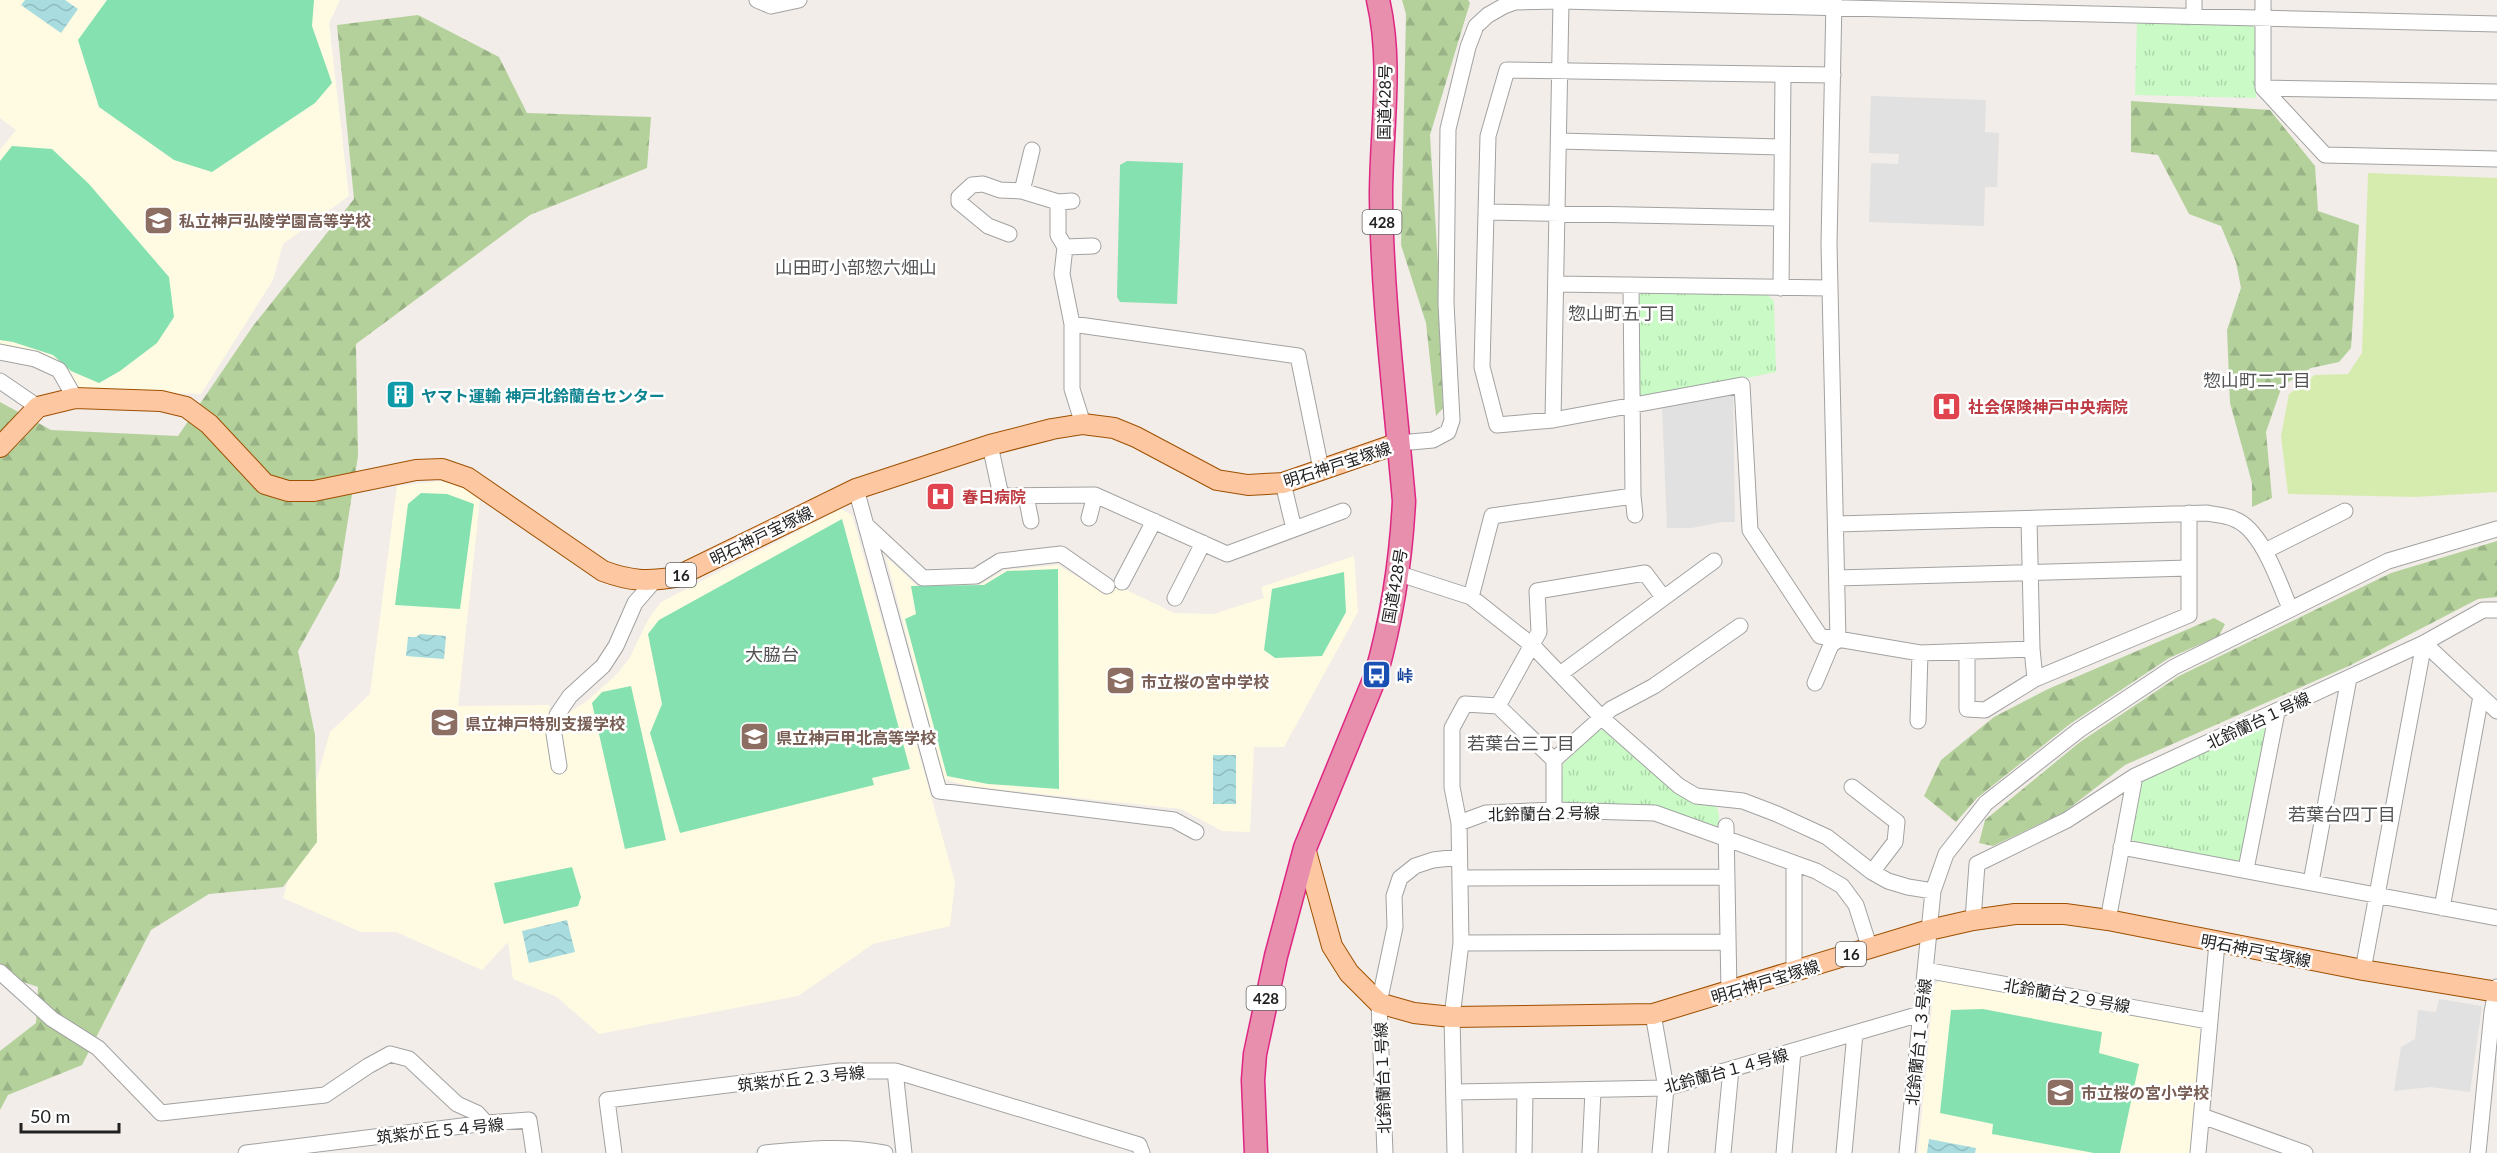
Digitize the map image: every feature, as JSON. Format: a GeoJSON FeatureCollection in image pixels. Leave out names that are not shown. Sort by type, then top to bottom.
{"type":"FeatureCollection","features":[{"type":"Feature","properties":{"kind":"highway","name":"国道428号"},"geometry":{"type":"LineString","coordinates":[[1256,1153],[1252,1080],[1255,1054],[1276,956],[1305,848],[1376,675],[1384,646],[1397,573],[1404,501],[1383,247],[1381,194],[1386,81],[1384,33],[1378,0]]}},
{"type":"Feature","properties":{"kind":"main road","name":"明石神戸宝塚線"},"geometry":{"type":"LineString","coordinates":[[38,407],[75,398],[162,401],[186,406],[209,424],[265,484],[288,491],[314,491],[416,470],[442,469],[468,478],[603,571],[626,580],[654,581],[676,577],[856,489],[990,445],[1052,429],[1083,424],[1114,428],[1218,480],[1248,485],[1283,483],[1399,443]]}},
{"type":"Feature","properties":{"kind":"main road"},"geometry":{"type":"LineString","coordinates":[[0,447],[38,407]]}},
{"type":"Feature","properties":{"kind":"main road","name":"明石神戸宝塚線"},"geometry":{"type":"LineString","coordinates":[[1305,848],[1332,946],[1349,973],[1379,1003],[1414,1013],[1452,1017],[1653,1014],[1929,930],[2014,914],[2065,914],[2108,920],[2363,970],[2497,990]]}},
{"type":"Feature","properties":{"kind":"street"},"geometry":{"type":"LineString","coordinates":[[757,0],[771,6],[799,0]]}},
{"type":"Feature","properties":{"kind":"street"},"geometry":{"type":"LineString","coordinates":[[2263,0],[2263,88],[2325,155],[2497,159]]}},
{"type":"Feature","properties":{"kind":"street"},"geometry":{"type":"LineString","coordinates":[[1399,443],[1433,440],[1448,432],[1452,420],[1446,303],[1449,129],[1468,46],[1485,7],[1515,2],[1561,1],[2127,6],[2194,8],[2263,18],[2497,24]]}},
{"type":"Feature","properties":{"kind":"street"},"geometry":{"type":"LineString","coordinates":[[1553,420],[1561,1]]}},
{"type":"Feature","properties":{"kind":"street"},"geometry":{"type":"LineString","coordinates":[[1834,4],[1830,288],[1838,640]]}},
{"type":"Feature","properties":{"kind":"street"},"geometry":{"type":"LineString","coordinates":[[1833,75],[1507,70],[1488,136],[1482,367],[1497,425],[1553,420],[1742,385],[1750,530],[1820,636],[1920,653],[2032,649]]}},
{"type":"Feature","properties":{"kind":"street"},"geometry":{"type":"LineString","coordinates":[[1781,288],[1783,75]]}},
{"type":"Feature","properties":{"kind":"street"},"geometry":{"type":"LineString","coordinates":[[2263,88],[2497,93]]}},
{"type":"Feature","properties":{"kind":"street"},"geometry":{"type":"LineString","coordinates":[[1559,141],[1782,147]]}},
{"type":"Feature","properties":{"kind":"street"},"geometry":{"type":"LineString","coordinates":[[1022,191],[1032,150]]}},
{"type":"Feature","properties":{"kind":"street"},"geometry":{"type":"LineString","coordinates":[[1010,234],[988,226],[959,202],[959,197],[972,185],[983,184],[1000,190],[1022,191],[1065,201],[1058,235],[1065,247],[1062,274],[1071,324],[1072,389],[1083,424]]}},
{"type":"Feature","properties":{"kind":"street"},"geometry":{"type":"LineString","coordinates":[[1487,212],[1781,218]]}},
{"type":"Feature","properties":{"kind":"street"},"geometry":{"type":"LineString","coordinates":[[1065,247],[1093,246]]}},
{"type":"Feature","properties":{"kind":"street"},"geometry":{"type":"LineString","coordinates":[[1556,284],[1830,288]]}},
{"type":"Feature","properties":{"kind":"street"},"geometry":{"type":"LineString","coordinates":[[1631,285],[1631,406],[1635,515]]}},
{"type":"Feature","properties":{"kind":"street"},"geometry":{"type":"LineString","coordinates":[[1071,324],[1298,356],[1321,469]]}},
{"type":"Feature","properties":{"kind":"street"},"geometry":{"type":"LineString","coordinates":[[0,352],[35,359],[59,370],[75,398]]}},
{"type":"Feature","properties":{"kind":"street"},"geometry":{"type":"LineString","coordinates":[[0,381],[38,407]]}},
{"type":"Feature","properties":{"kind":"street"},"geometry":{"type":"LineString","coordinates":[[990,445],[1001,496],[1095,495],[1227,554],[1343,511]]}},
{"type":"Feature","properties":{"kind":"street"},"geometry":{"type":"LineString","coordinates":[[1283,483],[1294,529]]}},
{"type":"Feature","properties":{"kind":"street"},"geometry":{"type":"LineString","coordinates":[[856,489],[939,792],[1174,820],[1196,832]]}},
{"type":"Feature","properties":{"kind":"street"},"geometry":{"type":"LineString","coordinates":[[1089,518],[1095,495]]}},
{"type":"Feature","properties":{"kind":"street"},"geometry":{"type":"LineString","coordinates":[[1026,496],[1031,521]]}},
{"type":"Feature","properties":{"kind":"street"},"geometry":{"type":"LineString","coordinates":[[1471,597],[1491,516],[1633,496]]}},
{"type":"Feature","properties":{"kind":"street"},"geometry":{"type":"LineString","coordinates":[[2265,551],[2346,511]]}},
{"type":"Feature","properties":{"kind":"street"},"geometry":{"type":"LineString","coordinates":[[1967,652],[1967,709],[1986,710],[2035,679],[2189,615],[2189,513]]}},
{"type":"Feature","properties":{"kind":"street"},"geometry":{"type":"LineString","coordinates":[[1837,524],[2207,513],[2236,519],[2251,532],[2265,551],[2290,608]]}},
{"type":"Feature","properties":{"kind":"street"},"geometry":{"type":"LineString","coordinates":[[2030,519],[2032,649],[2035,679]]}},
{"type":"Feature","properties":{"kind":"street"},"geometry":{"type":"LineString","coordinates":[[1122,582],[1154,521]]}},
{"type":"Feature","properties":{"kind":"street"},"geometry":{"type":"LineString","coordinates":[[866,525],[923,578],[976,576],[1000,561],[1061,554],[1107,586]]}},
{"type":"Feature","properties":{"kind":"street","name":"北鈴蘭台１３号線"},"geometry":{"type":"LineString","coordinates":[[1907,1153],[1933,891],[1946,854],[1986,803],[2079,730],[2174,667],[2388,561],[2497,529]]}},
{"type":"Feature","properties":{"kind":"street"},"geometry":{"type":"LineString","coordinates":[[1175,598],[1203,543]]}},
{"type":"Feature","properties":{"kind":"street"},"geometry":{"type":"LineString","coordinates":[[1560,674],[1714,561]]}},
{"type":"Feature","properties":{"kind":"street"},"geometry":{"type":"LineString","coordinates":[[1838,578],[2189,568]]}},
{"type":"Feature","properties":{"kind":"street"},"geometry":{"type":"LineString","coordinates":[[1397,573],[1471,597],[1533,646],[1602,718],[1679,786],[1726,819]]}},
{"type":"Feature","properties":{"kind":"street"},"geometry":{"type":"LineString","coordinates":[[1498,706],[1539,632],[1537,591],[1645,573],[1663,597]]}},
{"type":"Feature","properties":{"kind":"street"},"geometry":{"type":"LineString","coordinates":[[559,766],[554,734],[557,715],[570,696],[603,666],[616,646],[635,603],[654,581]]}},
{"type":"Feature","properties":{"kind":"street","name":"北鈴蘭台１号線"},"geometry":{"type":"LineString","coordinates":[[1973,920],[1977,864],[2067,820],[2135,776],[2424,643],[2484,610],[2497,610]]}},
{"type":"Feature","properties":{"kind":"street"},"geometry":{"type":"LineString","coordinates":[[1554,760],[1611,709],[1654,686],[1740,626]]}},
{"type":"Feature","properties":{"kind":"street"},"geometry":{"type":"LineString","coordinates":[[1815,684],[1831,645],[1838,640]]}},
{"type":"Feature","properties":{"kind":"street"},"geometry":{"type":"LineString","coordinates":[[2424,643],[2497,711]]}},
{"type":"Feature","properties":{"kind":"street"},"geometry":{"type":"LineString","coordinates":[[2363,970],[2424,643]]}},
{"type":"Feature","properties":{"kind":"street"},"geometry":{"type":"LineString","coordinates":[[1918,721],[1920,653]]}},
{"type":"Feature","properties":{"kind":"street"},"geometry":{"type":"LineString","coordinates":[[2311,882],[2349,678]]}},
{"type":"Feature","properties":{"kind":"street"},"geometry":{"type":"LineString","coordinates":[[2442,908],[2481,696]]}},
{"type":"Feature","properties":{"kind":"street"},"geometry":{"type":"LineString","coordinates":[[1455,1153],[1452,1017],[1461,943],[1460,823],[1452,787],[1452,728],[1465,704],[1498,706],[1554,760],[1554,810]]}},
{"type":"Feature","properties":{"kind":"street"},"geometry":{"type":"LineString","coordinates":[[2246,869],[2277,712]]}},
{"type":"Feature","properties":{"kind":"street"},"geometry":{"type":"LineString","coordinates":[[2108,920],[2135,776]]}},
{"type":"Feature","properties":{"kind":"street"},"geometry":{"type":"LineString","coordinates":[[1852,788],[1897,822],[1895,842],[1872,872]]}},
{"type":"Feature","properties":{"kind":"street"},"geometry":{"type":"LineString","coordinates":[[1729,992],[1726,819],[1743,801],[1827,837],[1872,872],[1888,881],[1933,891]]}},
{"type":"Feature","properties":{"kind":"street","name":"北鈴蘭台２号線"},"geometry":{"type":"LineString","coordinates":[[1460,823],[1486,813],[1554,810],[1655,813],[1726,819],[1794,863],[1816,871],[1842,886],[1856,905],[1869,949]]}},
{"type":"Feature","properties":{"kind":"street"},"geometry":{"type":"LineString","coordinates":[[2121,847],[2497,918]]}},
{"type":"Feature","properties":{"kind":"street","name":"北鈴蘭台１号線"},"geometry":{"type":"LineString","coordinates":[[1385,1153],[1379,1003],[1395,927],[1394,896],[1400,878],[1415,866],[1433,860],[1459,857]]}},
{"type":"Feature","properties":{"kind":"street"},"geometry":{"type":"LineString","coordinates":[[1794,863],[1794,972]]}},
{"type":"Feature","properties":{"kind":"street"},"geometry":{"type":"LineString","coordinates":[[1460,878],[1727,877]]}},
{"type":"Feature","properties":{"kind":"street"},"geometry":{"type":"LineString","coordinates":[[1461,943],[1728,942]]}},
{"type":"Feature","properties":{"kind":"street"},"geometry":{"type":"LineString","coordinates":[[2198,1153],[2208,1021],[2217,943]]}},
{"type":"Feature","properties":{"kind":"street","name":"北鈴蘭台２９号線"},"geometry":{"type":"LineString","coordinates":[[1925,969],[2208,1021]]}},
{"type":"Feature","properties":{"kind":"street"},"geometry":{"type":"LineString","coordinates":[[0,972],[52,1019],[98,1048],[161,1113],[325,1095],[390,1054],[409,1059],[457,1104],[477,1113],[486,1123]]}},
{"type":"Feature","properties":{"kind":"street"},"geometry":{"type":"LineString","coordinates":[[2478,1153],[2492,1012],[2497,990]]}},
{"type":"Feature","properties":{"kind":"street"},"geometry":{"type":"LineString","coordinates":[[1653,1014],[1666,1088],[1660,1153]]}},
{"type":"Feature","properties":{"kind":"street","name":"北鈴蘭台１４号線"},"geometry":{"type":"LineString","coordinates":[[1454,1092],[1666,1088],[1920,1014]]}},
{"type":"Feature","properties":{"kind":"street"},"geometry":{"type":"LineString","coordinates":[[1845,1153],[1855,1033]]}},
{"type":"Feature","properties":{"kind":"street"},"geometry":{"type":"LineString","coordinates":[[1784,1153],[1793,1051]]}},
{"type":"Feature","properties":{"kind":"street"},"geometry":{"type":"LineString","coordinates":[[1723,1153],[1731,1069]]}},
{"type":"Feature","properties":{"kind":"street","name":"筑紫が丘２３号線"},"geometry":{"type":"LineString","coordinates":[[614,1153],[607,1100],[839,1071],[895,1071],[1139,1145],[1142,1153]]}},
{"type":"Feature","properties":{"kind":"street"},"geometry":{"type":"LineString","coordinates":[[895,1071],[904,1153]]}},
{"type":"Feature","properties":{"kind":"street"},"geometry":{"type":"LineString","coordinates":[[1590,1153],[1593,1091]]}},
{"type":"Feature","properties":{"kind":"street"},"geometry":{"type":"LineString","coordinates":[[1524,1153],[1525,1092]]}},
{"type":"Feature","properties":{"kind":"street"},"geometry":{"type":"LineString","coordinates":[[2202,1116],[2305,1153]]}},
{"type":"Feature","properties":{"kind":"street","name":"筑紫が丘５４号線"},"geometry":{"type":"LineString","coordinates":[[246,1153],[486,1123],[530,1120],[534,1153]]}},
{"type":"Feature","properties":{"kind":"street"},"geometry":{"type":"LineString","coordinates":[[2261,1153],[2262,1137]]}},
{"type":"Feature","properties":{"kind":"street"},"geometry":{"type":"LineString","coordinates":[[765,1153],[862,1148],[885,1153]]}},
{"type":"Feature","properties":{"kind":"shaded area","name":"私立神戸弘陵学園高等学校"},"geometry":{"type":"Polygon","coordinates":[[[0,0],[340,0],[329,23],[349,196],[283,244],[273,280],[201,394],[80,390],[61,365],[0,346],[0,150],[16,130],[0,118],[0,0]]]}},
{"type":"Feature","properties":{"kind":"shaded area"},"geometry":{"type":"Polygon","coordinates":[[[1871,96],[1986,100],[1985,132],[1999,133],[1997,187],[1985,187],[1984,226],[1869,222],[1871,163],[1898,164],[1899,154],[1869,153],[1871,96]]]}},
{"type":"Feature","properties":{"kind":"shaded area"},"geometry":{"type":"Polygon","coordinates":[[[1733,392],[1735,522],[1692,528],[1667,528],[1662,405],[1733,392]]]}},
{"type":"Feature","properties":{"kind":"shaded area","name":"県立神戸甲北高等学校"},"geometry":{"type":"Polygon","coordinates":[[[440,481],[462,486],[480,499],[458,706],[550,705],[547,730],[552,770],[566,767],[561,733],[564,716],[587,701],[617,674],[629,659],[649,618],[661,602],[841,509],[852,515],[955,882],[950,926],[873,944],[798,996],[599,1034],[557,997],[513,979],[508,942],[482,970],[396,932],[361,932],[283,898],[330,732],[370,694],[397,486],[440,481]]]}},
{"type":"Feature","properties":{"kind":"shaded area","name":"市立桜の宮中学校"},"geometry":{"type":"Polygon","coordinates":[[[1354,556],[1358,612],[1284,747],[1254,747],[1250,832],[1222,831],[1181,809],[968,786],[944,779],[886,557],[917,586],[980,585],[1005,570],[1058,565],[1105,594],[1112,583],[1174,613],[1213,614],[1264,598],[1261,587],[1354,556]]]}},
{"type":"Feature","properties":{"kind":"shaded area","name":"市立桜の宮小学校"},"geometry":{"type":"Polygon","coordinates":[[[1943,979],[2197,1026],[2202,1032],[2191,1153],[1918,1153],[1934,985],[1943,979]]]}},
{"type":"Feature","properties":{"kind":"shaded area"},"geometry":{"type":"Polygon","coordinates":[[[2439,999],[2482,1006],[2470,1092],[2430,1087],[2394,1091],[2401,1047],[2415,1039],[2418,1010],[2436,1012],[2439,999]]]}},
{"type":"Feature","properties":{"kind":"green space"},"geometry":{"type":"Polygon","coordinates":[[[107,0],[314,0],[312,26],[332,83],[315,103],[212,172],[174,160],[99,107],[78,40],[107,0]]]}},
{"type":"Feature","properties":{"kind":"green space"},"geometry":{"type":"Polygon","coordinates":[[[1402,0],[1468,0],[1470,3],[1430,135],[1438,264],[1443,408],[1436,416],[1426,323],[1401,245],[1406,14],[1402,0]]]}},
{"type":"Feature","properties":{"kind":"green space"},"geometry":{"type":"Polygon","coordinates":[[[418,15],[499,57],[527,113],[651,117],[647,168],[530,215],[356,344],[358,456],[339,577],[298,651],[315,735],[317,842],[283,887],[209,894],[151,930],[82,1065],[8,1095],[0,1110],[0,1051],[36,1023],[38,987],[0,974],[0,402],[51,430],[178,436],[253,326],[354,199],[337,25],[418,15]]]}},
{"type":"Feature","properties":{"kind":"green space"},"geometry":{"type":"Polygon","coordinates":[[[2137,21],[2250,23],[2257,30],[2256,98],[2135,95],[2137,21]]]}},
{"type":"Feature","properties":{"kind":"green space"},"geometry":{"type":"Polygon","coordinates":[[[2131,101],[2270,110],[2315,166],[2318,211],[2359,225],[2351,348],[2339,362],[2311,368],[2282,386],[2266,432],[2272,498],[2252,507],[2252,483],[2230,403],[2227,330],[2241,288],[2236,262],[2221,226],[2189,214],[2158,155],[2131,152],[2131,101]]]}},
{"type":"Feature","properties":{"kind":"green space"},"geometry":{"type":"Polygon","coordinates":[[[12,146],[52,149],[89,184],[169,277],[174,317],[157,343],[120,371],[99,383],[71,371],[53,355],[0,340],[0,161],[12,146]]]}},
{"type":"Feature","properties":{"kind":"green space"},"geometry":{"type":"Polygon","coordinates":[[[1127,161],[1183,163],[1177,304],[1120,302],[1117,297],[1120,165],[1127,161]]]}},
{"type":"Feature","properties":{"kind":"green space"},"geometry":{"type":"Polygon","coordinates":[[[2368,173],[2497,178],[2497,492],[2415,497],[2288,494],[2281,436],[2289,394],[2315,375],[2348,374],[2362,353],[2368,173]]]}},
{"type":"Feature","properties":{"kind":"green space"},"geometry":{"type":"Polygon","coordinates":[[[1643,291],[1767,294],[1774,301],[1776,372],[1643,399],[1635,391],[1638,296],[1643,291]]]}},
{"type":"Feature","properties":{"kind":"green space"},"geometry":{"type":"Polygon","coordinates":[[[421,493],[447,494],[474,504],[460,609],[395,605],[408,504],[421,493]]]}},
{"type":"Feature","properties":{"kind":"green space"},"geometry":{"type":"Polygon","coordinates":[[[842,519],[910,769],[872,778],[874,785],[680,833],[650,733],[662,704],[648,634],[659,620],[842,519]]]}},
{"type":"Feature","properties":{"kind":"green space"},"geometry":{"type":"Polygon","coordinates":[[[2497,541],[2497,597],[2478,599],[2349,666],[2125,765],[2063,813],[1993,846],[1979,843],[1985,820],[2080,742],[2179,676],[2391,573],[2497,541]]]}},
{"type":"Feature","properties":{"kind":"green space"},"geometry":{"type":"Polygon","coordinates":[[[1058,569],[1059,789],[988,784],[947,776],[905,619],[916,614],[911,586],[984,585],[1007,571],[1058,569]]]}},
{"type":"Feature","properties":{"kind":"green space"},"geometry":{"type":"Polygon","coordinates":[[[1344,572],[1346,612],[1322,656],[1275,658],[1264,650],[1272,589],[1344,572]]]}},
{"type":"Feature","properties":{"kind":"green space"},"geometry":{"type":"Polygon","coordinates":[[[2214,618],[2225,624],[2219,636],[2169,658],[2070,724],[1977,798],[1956,822],[1924,796],[1941,760],[1994,717],[2048,689],[2214,618]]]}},
{"type":"Feature","properties":{"kind":"green space"},"geometry":{"type":"Polygon","coordinates":[[[631,686],[666,840],[625,849],[592,703],[602,692],[631,686]]]}},
{"type":"Feature","properties":{"kind":"green space"},"geometry":{"type":"Polygon","coordinates":[[[2264,724],[2268,729],[2244,857],[2239,861],[2137,845],[2131,838],[2139,788],[2145,778],[2264,724]]]}},
{"type":"Feature","properties":{"kind":"green space"},"geometry":{"type":"Polygon","coordinates":[[[1607,729],[1715,802],[1719,818],[1716,828],[1566,804],[1561,799],[1563,764],[1597,731],[1607,729]]]}},
{"type":"Feature","properties":{"kind":"green space"},"geometry":{"type":"Polygon","coordinates":[[[572,867],[581,897],[578,906],[504,924],[494,883],[572,867]]]}},
{"type":"Feature","properties":{"kind":"green space"},"geometry":{"type":"Polygon","coordinates":[[[1983,1009],[2102,1032],[2099,1053],[2139,1064],[2120,1153],[2094,1153],[1992,1134],[1993,1124],[1940,1113],[1951,1010],[1983,1009]]]}},
{"type":"Feature","properties":{"kind":"water"},"geometry":{"type":"Polygon","coordinates":[[[25,0],[65,0],[78,9],[61,33],[21,5],[25,0]]]}},
{"type":"Feature","properties":{"kind":"water"},"geometry":{"type":"Polygon","coordinates":[[[420,634],[446,636],[444,659],[406,656],[408,637],[416,637],[420,634]]]}},
{"type":"Feature","properties":{"kind":"water"},"geometry":{"type":"Polygon","coordinates":[[[1213,755],[1236,755],[1236,804],[1213,804],[1213,755]]]}},
{"type":"Feature","properties":{"kind":"water"},"geometry":{"type":"Polygon","coordinates":[[[567,920],[575,952],[529,963],[522,931],[567,920]]]}},
{"type":"Feature","properties":{"kind":"water"},"geometry":{"type":"Polygon","coordinates":[[[1929,1139],[1976,1148],[1975,1153],[1927,1153],[1929,1139]]]}},
{"type":"Feature","properties":{"kind":"place","name":"私立神戸弘陵学園高等学校"},"geometry":{"type":"Point","coordinates":[158,220]}},
{"type":"Feature","properties":{"kind":"place","name":"ヤマト運輸 神戸北鈴蘭台センター"},"geometry":{"type":"Point","coordinates":[400,395]}},
{"type":"Feature","properties":{"kind":"place","name":"社会保険神戸中央病院"},"geometry":{"type":"Point","coordinates":[1947,406]}},
{"type":"Feature","properties":{"kind":"place","name":"春日病院"},"geometry":{"type":"Point","coordinates":[941,496]}},
{"type":"Feature","properties":{"kind":"place","name":"峠"},"geometry":{"type":"Point","coordinates":[1376,675]}},
{"type":"Feature","properties":{"kind":"place","name":"市立桜の宮中学校"},"geometry":{"type":"Point","coordinates":[1120,681]}},
{"type":"Feature","properties":{"kind":"place","name":"県立神戸特別支援学校"},"geometry":{"type":"Point","coordinates":[444,723]}},
{"type":"Feature","properties":{"kind":"place","name":"県立神戸甲北高等学校"},"geometry":{"type":"Point","coordinates":[755,737]}},
{"type":"Feature","properties":{"kind":"place","name":"市立桜の宮小学校"},"geometry":{"type":"Point","coordinates":[2060,1092]}},
{"type":"Feature","properties":{"kind":"district","name":"山田町小部惣六畑山"},"geometry":{"type":"Point","coordinates":[856,267]}},
{"type":"Feature","properties":{"kind":"district","name":"惣山町五丁目"},"geometry":{"type":"Point","coordinates":[1622,313]}},
{"type":"Feature","properties":{"kind":"district","name":"惣山町二丁目"},"geometry":{"type":"Point","coordinates":[2257,380]}},
{"type":"Feature","properties":{"kind":"district","name":"大脇台"},"geometry":{"type":"Point","coordinates":[772,654]}},
{"type":"Feature","properties":{"kind":"district","name":"若葉台三丁目"},"geometry":{"type":"Point","coordinates":[1521,743]}},
{"type":"Feature","properties":{"kind":"district","name":"若葉台四丁目"},"geometry":{"type":"Point","coordinates":[2342,814]}}]}
